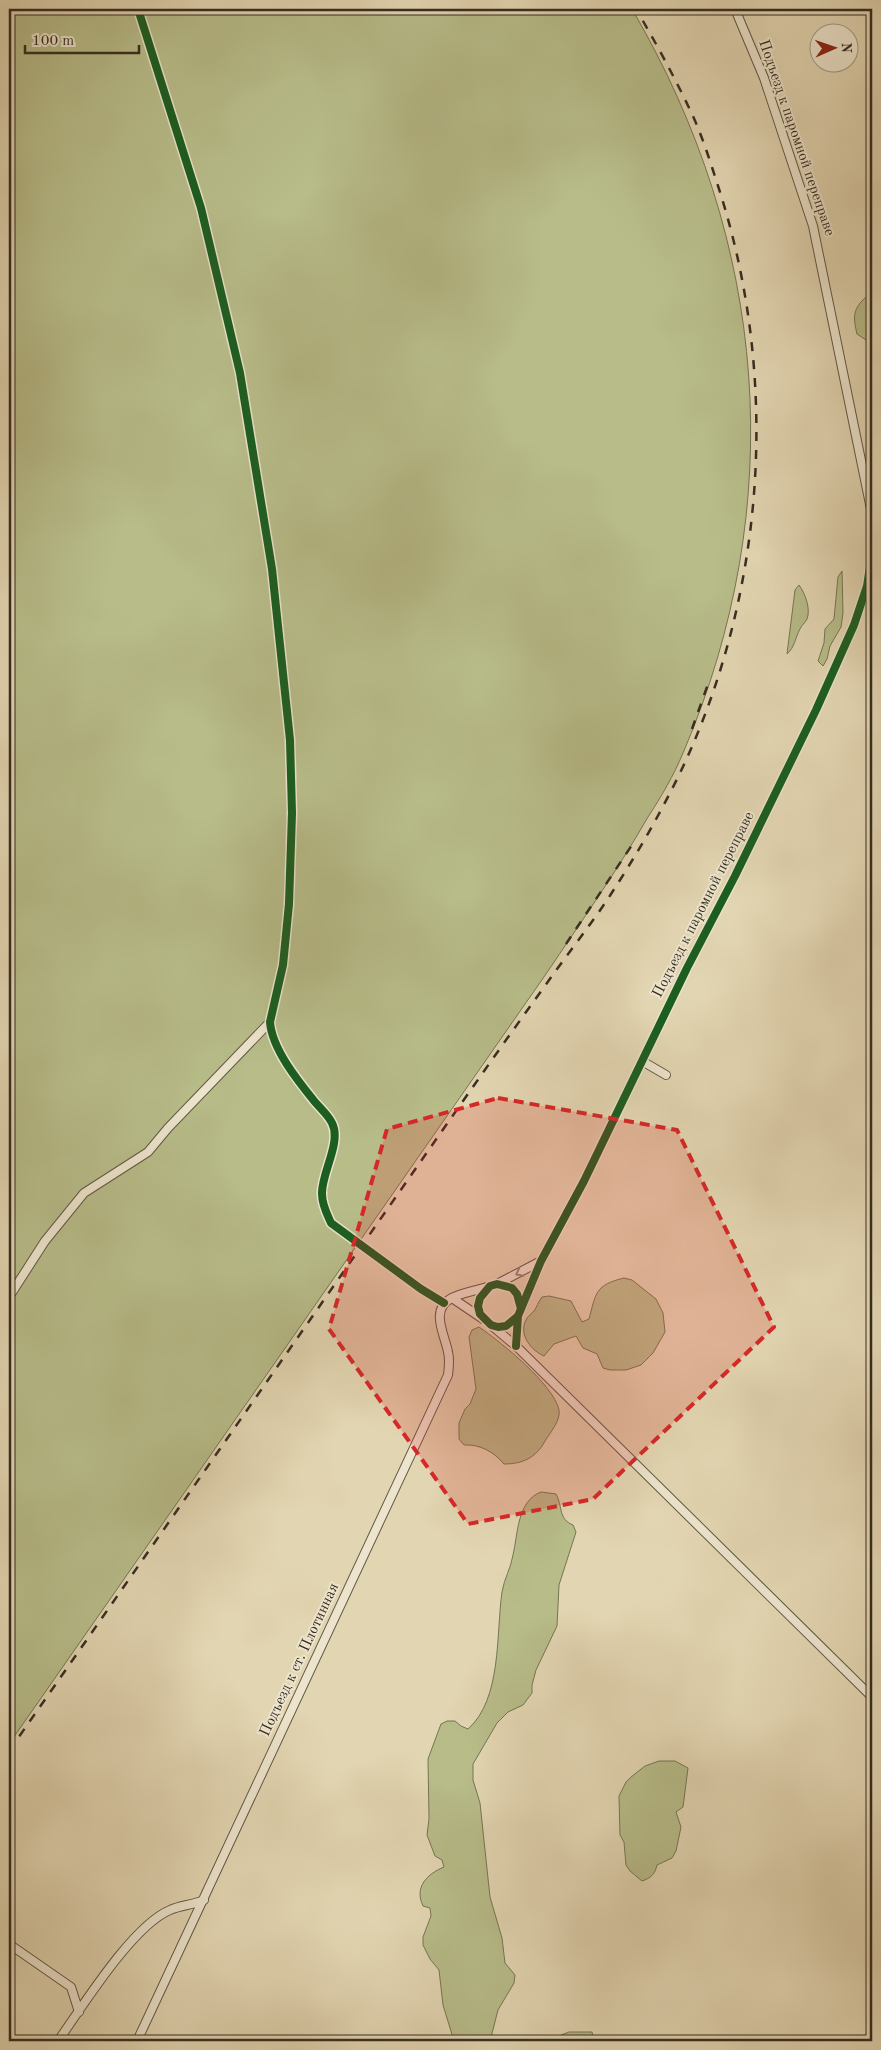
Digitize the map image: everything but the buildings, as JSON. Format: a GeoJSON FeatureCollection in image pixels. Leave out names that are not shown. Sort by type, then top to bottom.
{"type":"FeatureCollection","features":[{"type":"Feature","properties":{"kind":"street"},"geometry":{"type":"LineString","coordinates":[[138,9],[201,208],[240,373],[272,569],[290,740],[292,813],[283,965],[270,1022],[271,1030],[278,1048],[302,1085],[333,1124],[334,1139],[321,1193],[324,1208],[331,1223],[421,1289],[448,1300],[487,1322],[498,1327],[506,1326],[518,1316]]}},
{"type":"Feature","properties":{"kind":"street","name":"Подъезд к паромной переправе"},"geometry":{"type":"LineString","coordinates":[[735,9],[764,78],[813,226],[872,514]]}},
{"type":"Feature","properties":{"kind":"street","name":"Подъезд к паромной переправе"},"geometry":{"type":"LineString","coordinates":[[518,1316],[541,1261],[584,1181],[820,702],[859,609],[867,586],[872,554]]}},
{"type":"Feature","properties":{"kind":"street"},"geometry":{"type":"LineString","coordinates":[[9,1296],[46,1241],[84,1193],[148,1152],[168,1128],[270,1022]]}},
{"type":"Feature","properties":{"kind":"street"},"geometry":{"type":"LineString","coordinates":[[642,1061],[666,1075]]}},
{"type":"Feature","properties":{"kind":"street"},"geometry":{"type":"LineString","coordinates":[[448,1300],[493,1285],[541,1261]]}},
{"type":"Feature","properties":{"kind":"street"},"geometry":{"type":"LineString","coordinates":[[516,1346],[518,1316],[521,1309],[520,1301],[517,1294],[505,1285],[493,1285],[480,1298],[478,1306],[487,1322],[516,1346],[872,1697]]}},
{"type":"Feature","properties":{"kind":"street","name":"Подъезд к ст. Плотинная"},"geometry":{"type":"LineString","coordinates":[[137,2041],[448,1375],[450,1364],[439,1315],[448,1300]]}},
{"type":"Feature","properties":{"kind":"street"},"geometry":{"type":"LineString","coordinates":[[58,2041],[112,1964],[149,1924],[170,1910],[204,1900]]}},
{"type":"Feature","properties":{"kind":"street"},"geometry":{"type":"LineString","coordinates":[[9,1944],[71,1987],[79,2012]]}},
{"type":"Feature","properties":{"kind":"highlighted area"},"geometry":{"type":"Polygon","coordinates":[[[498,1098],[677,1130],[774,1327],[593,1499],[468,1524],[329,1329],[387,1129],[498,1098]]]}},
{"type":"Feature","properties":{"kind":"green space"},"geometry":{"type":"Polygon","coordinates":[[[9,9],[632,9],[678,98],[712,189],[736,281],[749,375],[750,470],[739,564],[717,659],[683,753],[662,794],[624,857],[546,974],[9,1744],[9,9]]]}},
{"type":"Feature","properties":{"kind":"green space"},"geometry":{"type":"Polygon","coordinates":[[[869,294],[872,294],[872,344],[857,334],[855,321],[857,307],[869,294]]]}},
{"type":"Feature","properties":{"kind":"green space"},"geometry":{"type":"Polygon","coordinates":[[[842,571],[843,613],[841,627],[830,646],[823,666],[818,661],[824,643],[825,629],[834,619],[838,577],[842,571]]]}},
{"type":"Feature","properties":{"kind":"green space"},"geometry":{"type":"Polygon","coordinates":[[[799,585],[807,601],[808,615],[792,648],[787,654],[795,590],[799,585]]]}},
{"type":"Feature","properties":{"kind":"green space"},"geometry":{"type":"Polygon","coordinates":[[[624,1278],[632,1280],[656,1299],[663,1313],[665,1332],[653,1353],[641,1365],[626,1370],[603,1368],[597,1354],[583,1348],[576,1336],[554,1344],[544,1356],[539,1354],[528,1342],[525,1337],[524,1326],[542,1297],[549,1296],[571,1301],[582,1322],[589,1319],[598,1291],[607,1284],[624,1278]]]}},
{"type":"Feature","properties":{"kind":"green space"},"geometry":{"type":"Polygon","coordinates":[[[479,1327],[513,1353],[537,1377],[555,1400],[559,1410],[557,1422],[541,1447],[533,1456],[517,1463],[504,1464],[486,1450],[476,1446],[464,1445],[459,1439],[459,1423],[476,1389],[469,1337],[472,1330],[479,1327]]]}},
{"type":"Feature","properties":{"kind":"green space"},"geometry":{"type":"Polygon","coordinates":[[[541,1492],[556,1494],[563,1516],[573,1525],[576,1532],[559,1585],[557,1626],[536,1670],[532,1693],[523,1705],[508,1712],[497,1723],[473,1764],[473,1780],[480,1803],[490,1897],[502,1938],[505,1963],[515,1975],[514,1983],[498,2010],[490,2041],[454,2041],[443,2005],[439,1970],[430,1959],[423,1945],[423,1937],[431,1916],[430,1908],[423,1906],[420,1893],[421,1887],[432,1873],[444,1867],[442,1860],[435,1856],[427,1835],[429,1819],[428,1759],[441,1724],[447,1721],[455,1721],[468,1729],[479,1716],[487,1701],[496,1665],[502,1592],[512,1560],[520,1519],[527,1503],[533,1496],[541,1492]]]}},
{"type":"Feature","properties":{"kind":"green space"},"geometry":{"type":"Polygon","coordinates":[[[659,1761],[675,1761],[688,1768],[683,1807],[676,1812],[681,1827],[676,1851],[672,1858],[657,1865],[652,1875],[642,1881],[626,1865],[624,1842],[620,1835],[619,1796],[626,1782],[631,1777],[645,1766],[659,1761]]]}},
{"type":"Feature","properties":{"kind":"green space"},"geometry":{"type":"Polygon","coordinates":[[[569,2032],[592,2032],[594,2041],[557,2041],[561,2035],[569,2032]]]}},
{"type":"Feature","properties":{"kind":"railway"},"geometry":{"type":"LineString","coordinates":[[9,1751],[620,880],[639,850],[680,773],[709,704],[731,633],[746,559],[755,485],[756,410],[751,335],[738,261],[707,151],[686,101],[636,9]]}},
{"type":"Feature","properties":{"kind":"railway"},"geometry":{"type":"LineString","coordinates":[[692,729],[708,684]]}},
{"type":"Feature","properties":{"kind":"railway"},"geometry":{"type":"LineString","coordinates":[[566,944],[634,842]]}},
{"type":"Feature","properties":{"kind":"cycle path"},"geometry":{"type":"LineString","coordinates":[[138,9],[201,208],[240,373],[272,569],[290,740],[292,813],[289,904],[283,965],[270,1022],[272,1032],[275,1043],[294,1075],[332,1123],[335,1139],[322,1194],[324,1206],[331,1223],[421,1289],[444,1303]]}},
{"type":"Feature","properties":{"kind":"cycle path"},"geometry":{"type":"LineString","coordinates":[[516,1346],[518,1316],[521,1309],[517,1294],[512,1288],[497,1284],[490,1286],[480,1298],[478,1306],[480,1314],[491,1325],[498,1327],[506,1326],[518,1316],[541,1261],[584,1181],[687,968],[735,876],[816,710],[854,625],[867,586],[872,554]]}}]}
